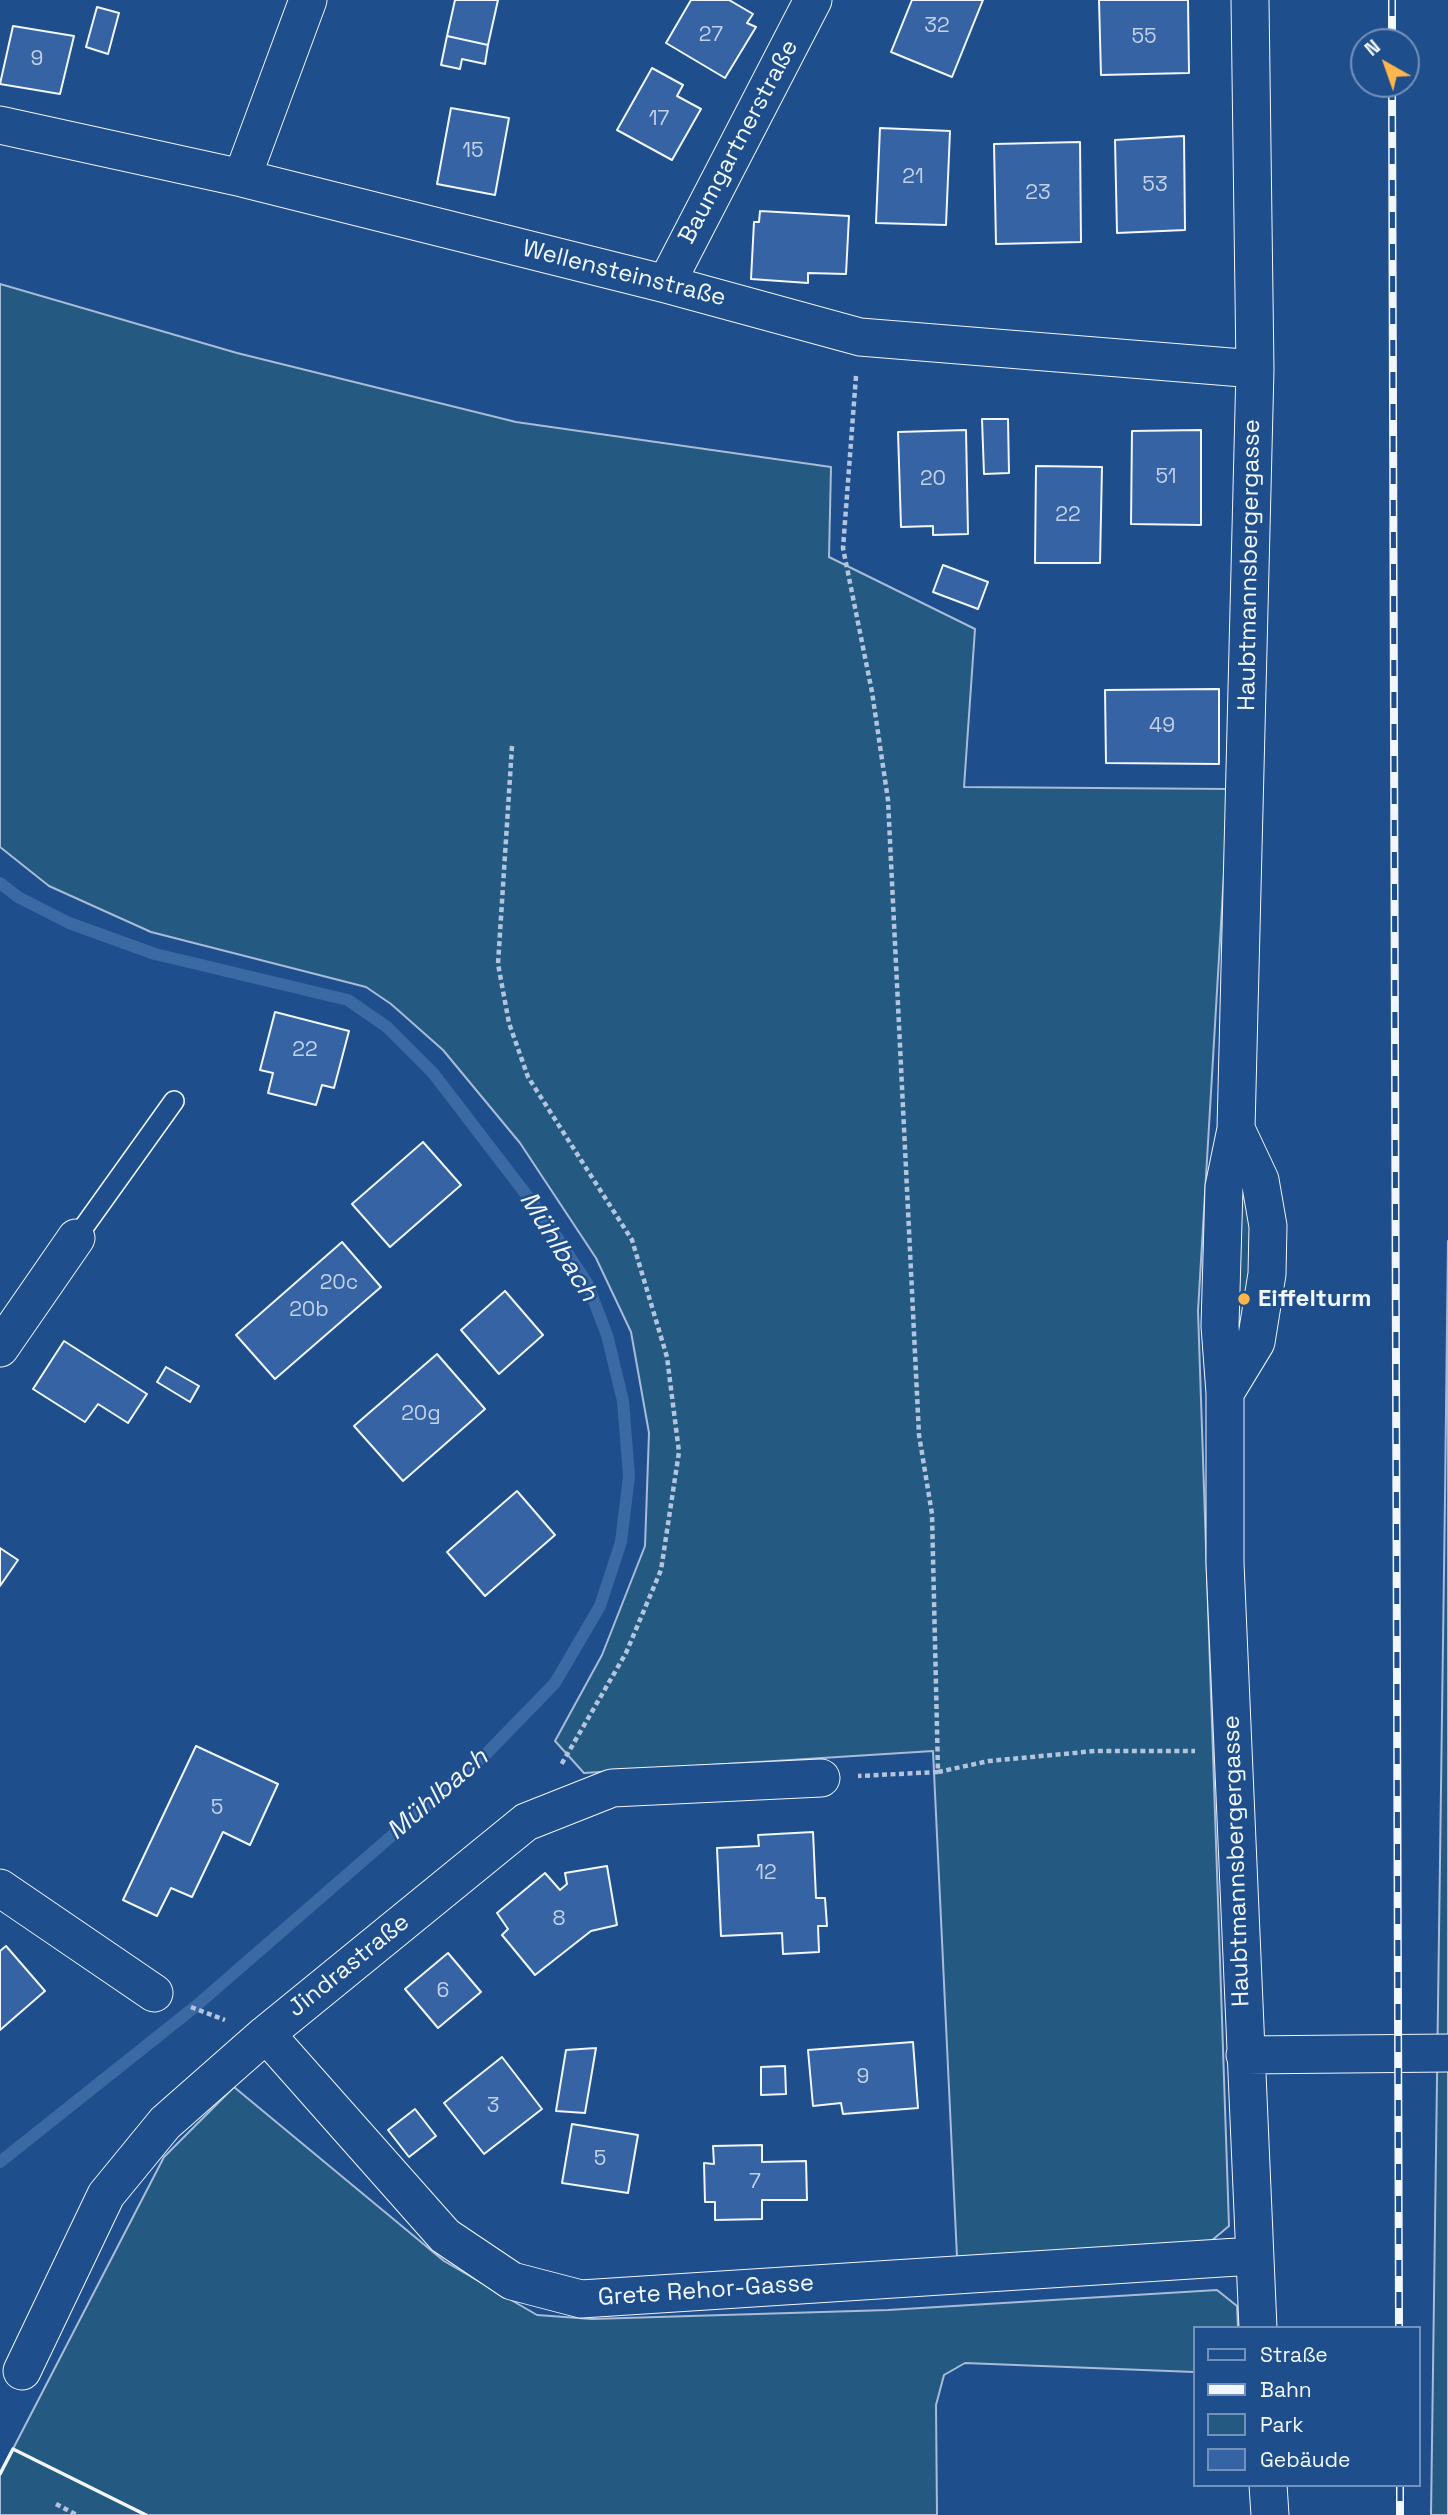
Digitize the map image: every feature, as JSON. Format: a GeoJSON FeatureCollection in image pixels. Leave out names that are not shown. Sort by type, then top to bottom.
{"type":"FeatureCollection","features":[{"type":"Feature","properties":{"kind":"street"},"geometry":{"type":"LineString","coordinates":[[242,178],[308,0]]}},
{"type":"Feature","properties":{"kind":"street","name":"Baumgartnerstraße"},"geometry":{"type":"LineString","coordinates":[[666,284],[813,0]]}},
{"type":"Feature","properties":{"kind":"street","name":"Haubtmannsbergergasse"},"geometry":{"type":"LineString","coordinates":[[1250,0],[1255,369],[1236,1129],[1260,1181],[1268,1226],[1267,1274],[1256,1342],[1225,1393],[1225,1563],[1258,2326]]}},
{"type":"Feature","properties":{"kind":"street","name":"Wellensteinstraße"},"geometry":{"type":"LineString","coordinates":[[0,125],[242,178],[666,284],[860,337],[1255,369]]}},
{"type":"Feature","properties":{"kind":"street"},"geometry":{"type":"LineString","coordinates":[[0,1348],[76,1238]]}},
{"type":"Feature","properties":{"kind":"street","name":"Jindrastraße"},"geometry":{"type":"LineString","coordinates":[[22,2371],[114,2184],[164,2123],[265,2034],[526,1822],[612,1788],[821,1778]]}},
{"type":"Feature","properties":{"kind":"street"},"geometry":{"type":"LineString","coordinates":[[0,1888],[154,1993]]}},
{"type":"Feature","properties":{"kind":"street","name":"Grete Rehor-Gasse"},"geometry":{"type":"LineString","coordinates":[[265,2034],[445,2236],[512,2281],[581,2299],[1253,2256]]}},
{"type":"Feature","properties":{"kind":"street"},"geometry":{"type":"LineString","coordinates":[[1245,2055],[1448,2053]]}},
{"type":"Feature","properties":{"kind":"street"},"geometry":{"type":"LineString","coordinates":[[1268,2487],[1270,2515]]}},
{"type":"Feature","properties":{"kind":"lane"},"geometry":{"type":"LineString","coordinates":[[76,1238],[174,1101]]}},
{"type":"Feature","properties":{"kind":"path"},"geometry":{"type":"LineString","coordinates":[[860,337],[843,548],[872,692],[888,800],[919,1435],[932,1514],[938,1772]]}},
{"type":"Feature","properties":{"kind":"path"},"geometry":{"type":"LineString","coordinates":[[512,746],[498,964],[509,1023],[528,1077],[632,1240],[667,1357],[679,1452],[661,1570],[626,1653],[560,1768]]}},
{"type":"Feature","properties":{"kind":"path"},"geometry":{"type":"LineString","coordinates":[[821,1778],[938,1772],[989,1761],[1095,1751],[1163,1753],[1233,1749]]}},
{"type":"Feature","properties":{"kind":"path"},"geometry":{"type":"LineString","coordinates":[[56,2504],[77,2515]]}},
{"type":"Feature","properties":{"kind":"green space"},"geometry":{"type":"Polygon","coordinates":[[[0,284],[237,353],[516,422],[831,467],[829,557],[975,629],[964,787],[1229,789],[1198,1311],[1229,2226],[1204,2247],[957,2257],[933,1751],[584,1773],[555,1741],[602,1655],[645,1546],[649,1433],[631,1332],[596,1258],[520,1143],[443,1050],[391,1004],[366,987],[151,932],[49,886],[0,847],[0,284]]]}},
{"type":"Feature","properties":{"kind":"green space"},"geometry":{"type":"Polygon","coordinates":[[[1240,1189],[1246,1189],[1253,1195],[1250,1328],[1236,1335],[1240,1189]]]}},
{"type":"Feature","properties":{"kind":"green space"},"geometry":{"type":"Polygon","coordinates":[[[1448,1241],[1448,2515],[1431,2515],[1445,1497],[1448,1241]]]}},
{"type":"Feature","properties":{"kind":"green space"},"geometry":{"type":"Polygon","coordinates":[[[234,2087],[444,2261],[537,2315],[592,2319],[888,2310],[1217,2290],[1237,2306],[1238,2326],[1192,2326],[1192,2372],[965,2363],[944,2375],[936,2405],[937,2515],[0,2515],[0,2474],[164,2157],[234,2087]]]}},
{"type":"Feature","properties":{"kind":"building"},"geometry":{"type":"Polygon","coordinates":[[[455,0],[498,0],[488,45],[447,36],[455,0]]]}},
{"type":"Feature","properties":{"kind":"building"},"geometry":{"type":"Polygon","coordinates":[[[691,0],[729,0],[753,14],[747,23],[756,27],[725,78],[666,43],[691,0]]]}},
{"type":"Feature","properties":{"kind":"building"},"geometry":{"type":"Polygon","coordinates":[[[912,0],[983,0],[952,77],[891,52],[912,0]]]}},
{"type":"Feature","properties":{"kind":"building"},"geometry":{"type":"Polygon","coordinates":[[[1099,0],[1188,0],[1189,73],[1101,75],[1099,0]]]}},
{"type":"Feature","properties":{"kind":"building"},"geometry":{"type":"Polygon","coordinates":[[[97,7],[119,13],[108,54],[86,47],[97,7]]]}},
{"type":"Feature","properties":{"kind":"building"},"geometry":{"type":"Polygon","coordinates":[[[13,26],[74,36],[60,94],[0,84],[13,26]]]}},
{"type":"Feature","properties":{"kind":"building"},"geometry":{"type":"Polygon","coordinates":[[[447,36],[488,45],[485,64],[462,59],[460,69],[441,65],[447,36]]]}},
{"type":"Feature","properties":{"kind":"building"},"geometry":{"type":"Polygon","coordinates":[[[652,68],[683,85],[677,96],[701,109],[672,160],[617,130],[652,68]]]}},
{"type":"Feature","properties":{"kind":"building"},"geometry":{"type":"Polygon","coordinates":[[[451,108],[509,118],[495,195],[437,184],[451,108]]]}},
{"type":"Feature","properties":{"kind":"building"},"geometry":{"type":"Polygon","coordinates":[[[880,128],[950,131],[946,225],[876,223],[880,128]]]}},
{"type":"Feature","properties":{"kind":"building"},"geometry":{"type":"Polygon","coordinates":[[[1184,136],[1185,230],[1117,233],[1115,140],[1184,136]]]}},
{"type":"Feature","properties":{"kind":"building"},"geometry":{"type":"Polygon","coordinates":[[[1080,142],[1081,242],[996,244],[994,144],[1080,142]]]}},
{"type":"Feature","properties":{"kind":"building"},"geometry":{"type":"Polygon","coordinates":[[[760,211],[849,216],[846,274],[808,273],[808,283],[751,279],[754,222],[759,222],[760,211]]]}},
{"type":"Feature","properties":{"kind":"building"},"geometry":{"type":"Polygon","coordinates":[[[982,419],[1008,419],[1009,473],[984,474],[982,419]]]}},
{"type":"Feature","properties":{"kind":"building"},"geometry":{"type":"Polygon","coordinates":[[[966,430],[968,534],[933,535],[933,526],[901,527],[898,432],[966,430]]]}},
{"type":"Feature","properties":{"kind":"building"},"geometry":{"type":"Polygon","coordinates":[[[1201,430],[1201,525],[1131,524],[1132,431],[1201,430]]]}},
{"type":"Feature","properties":{"kind":"building"},"geometry":{"type":"Polygon","coordinates":[[[1036,466],[1102,467],[1100,563],[1035,563],[1036,466]]]}},
{"type":"Feature","properties":{"kind":"building"},"geometry":{"type":"Polygon","coordinates":[[[943,565],[988,582],[978,609],[933,592],[943,565]]]}},
{"type":"Feature","properties":{"kind":"building"},"geometry":{"type":"Polygon","coordinates":[[[1219,689],[1219,764],[1106,763],[1105,690],[1219,689]]]}},
{"type":"Feature","properties":{"kind":"building"},"geometry":{"type":"Polygon","coordinates":[[[275,1012],[349,1031],[334,1088],[322,1085],[316,1105],[268,1093],[273,1073],[260,1070],[275,1012]]]}},
{"type":"Feature","properties":{"kind":"building"},"geometry":{"type":"Polygon","coordinates":[[[423,1142],[461,1185],[390,1247],[352,1204],[423,1142]]]}},
{"type":"Feature","properties":{"kind":"building"},"geometry":{"type":"Polygon","coordinates":[[[342,1242],[381,1287],[275,1379],[236,1335],[342,1242]]]}},
{"type":"Feature","properties":{"kind":"building"},"geometry":{"type":"Polygon","coordinates":[[[505,1291],[543,1335],[499,1374],[461,1330],[505,1291]]]}},
{"type":"Feature","properties":{"kind":"building"},"geometry":{"type":"Polygon","coordinates":[[[64,1341],[147,1394],[128,1423],[98,1404],[85,1422],[33,1389],[64,1341]]]}},
{"type":"Feature","properties":{"kind":"building"},"geometry":{"type":"Polygon","coordinates":[[[437,1354],[485,1409],[403,1481],[354,1426],[437,1354]]]}},
{"type":"Feature","properties":{"kind":"building"},"geometry":{"type":"Polygon","coordinates":[[[166,1367],[199,1386],[190,1402],[157,1382],[166,1367]]]}},
{"type":"Feature","properties":{"kind":"building"},"geometry":{"type":"Polygon","coordinates":[[[517,1491],[555,1535],[485,1596],[447,1552],[517,1491]]]}},
{"type":"Feature","properties":{"kind":"building"},"geometry":{"type":"Polygon","coordinates":[[[0,1548],[18,1560],[0,1586],[0,1548]]]}},
{"type":"Feature","properties":{"kind":"building"},"geometry":{"type":"Polygon","coordinates":[[[196,1746],[278,1784],[250,1845],[223,1832],[192,1897],[171,1888],[157,1916],[123,1900],[196,1746]]]}},
{"type":"Feature","properties":{"kind":"building"},"geometry":{"type":"Polygon","coordinates":[[[813,1832],[816,1898],[825,1898],[827,1926],[818,1926],[819,1952],[783,1954],[782,1933],[721,1936],[717,1848],[759,1846],[758,1835],[813,1832]]]}},
{"type":"Feature","properties":{"kind":"building"},"geometry":{"type":"Polygon","coordinates":[[[607,1866],[617,1925],[591,1931],[535,1975],[502,1935],[508,1929],[497,1913],[545,1873],[560,1890],[567,1884],[565,1873],[607,1866]]]}},
{"type":"Feature","properties":{"kind":"building"},"geometry":{"type":"Polygon","coordinates":[[[6,1946],[45,1991],[0,2030],[0,1951],[6,1946]]]}},
{"type":"Feature","properties":{"kind":"building"},"geometry":{"type":"Polygon","coordinates":[[[448,1953],[481,1992],[438,2028],[405,1989],[448,1953]]]}},
{"type":"Feature","properties":{"kind":"building"},"geometry":{"type":"Polygon","coordinates":[[[913,2042],[918,2108],[843,2114],[841,2103],[813,2106],[808,2050],[913,2042]]]}},
{"type":"Feature","properties":{"kind":"building"},"geometry":{"type":"Polygon","coordinates":[[[596,2048],[585,2113],[556,2111],[566,2050],[596,2048]]]}},
{"type":"Feature","properties":{"kind":"building"},"geometry":{"type":"Polygon","coordinates":[[[502,2057],[542,2109],[484,2154],[444,2103],[502,2057]]]}},
{"type":"Feature","properties":{"kind":"building"},"geometry":{"type":"Polygon","coordinates":[[[785,2066],[786,2094],[761,2095],[761,2067],[785,2066]]]}},
{"type":"Feature","properties":{"kind":"building"},"geometry":{"type":"Polygon","coordinates":[[[415,2109],[436,2136],[409,2157],[388,2130],[415,2109]]]}},
{"type":"Feature","properties":{"kind":"building"},"geometry":{"type":"Polygon","coordinates":[[[572,2124],[638,2135],[628,2193],[562,2183],[572,2124]]]}},
{"type":"Feature","properties":{"kind":"building"},"geometry":{"type":"Polygon","coordinates":[[[762,2145],[762,2162],[806,2161],[807,2200],[762,2200],[762,2219],[715,2220],[715,2202],[705,2202],[704,2163],[714,2164],[713,2146],[762,2145]]]}},
{"type":"Feature","properties":{"kind":"waterway","name":"Mühlbach"},"geometry":{"type":"LineString","coordinates":[[0,883],[18,897],[69,923],[155,954],[348,1000],[387,1027],[433,1073],[545,1219],[587,1283],[607,1335],[623,1401],[629,1476],[621,1542],[600,1606],[555,1683],[487,1753],[196,2006],[0,2162]]}},
{"type":"Feature","properties":{"kind":"railway"},"geometry":{"type":"LineString","coordinates":[[1392,0],[1392,28]]}},
{"type":"Feature","properties":{"kind":"railway"},"geometry":{"type":"LineString","coordinates":[[1392,98],[1399,2326]]}},
{"type":"Feature","properties":{"kind":"railway"},"geometry":{"type":"LineString","coordinates":[[1400,2487],[1400,2515]]}},
{"type":"Feature","properties":{"kind":"wall"},"geometry":{"type":"LineString","coordinates":[[0,2474],[13,2449],[146,2515]]}},
{"type":"Feature","properties":{"kind":"place","name":"Eiffelturm"},"geometry":{"type":"Point","coordinates":[1244,1299]}}]}
